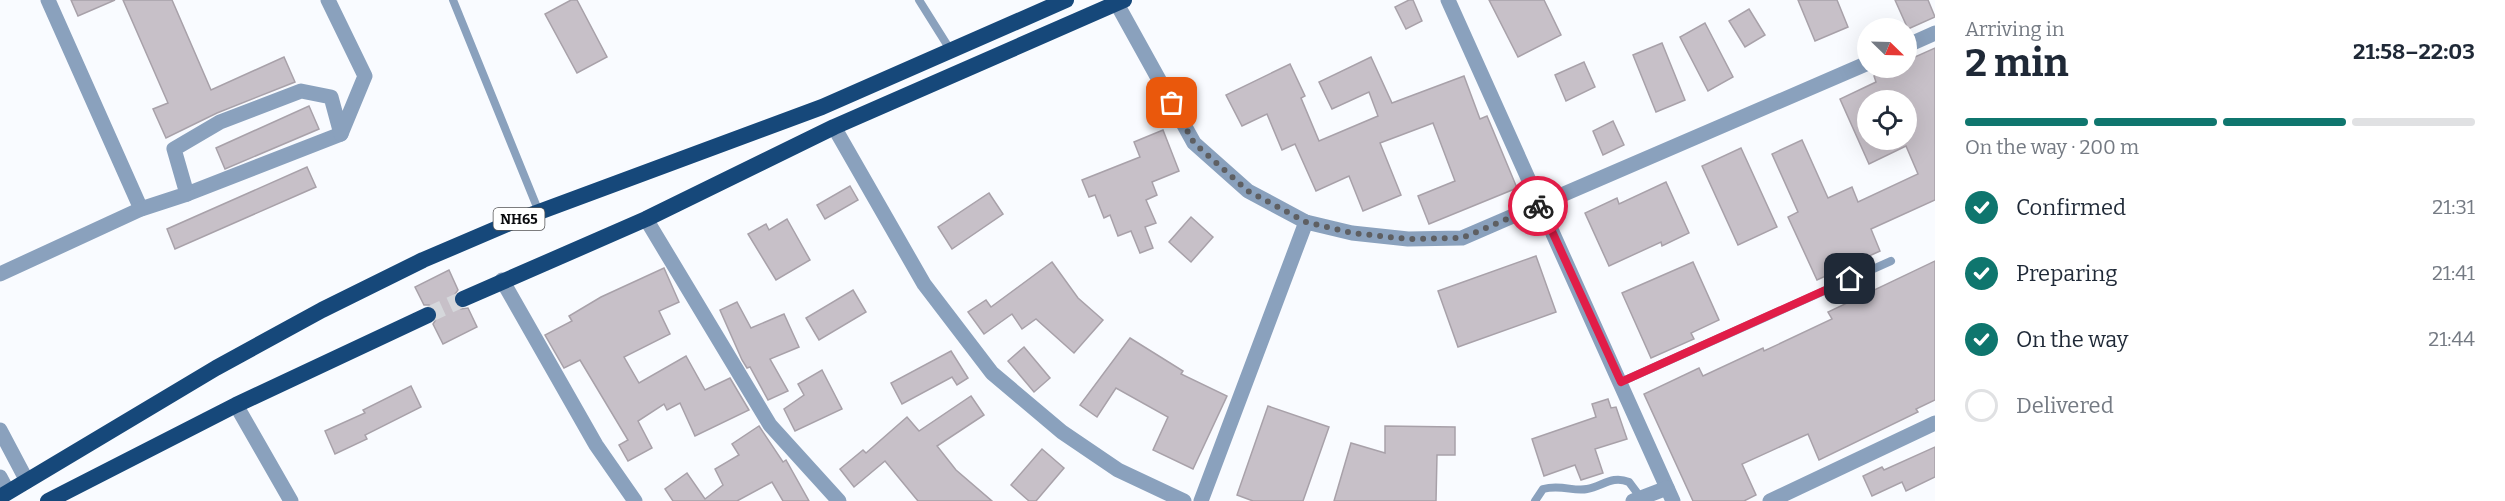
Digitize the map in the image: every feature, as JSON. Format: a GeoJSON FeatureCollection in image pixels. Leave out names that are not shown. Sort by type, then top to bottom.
{"type":"FeatureCollection","features":[{"type":"Feature","properties":{"kind":"highway","name":"NH65"},"geometry":{"type":"LineString","coordinates":[[4,494],[128,419],[322,310],[423,260],[539,212],[822,107],[1066,0]]}},
{"type":"Feature","properties":{"kind":"highway"},"geometry":{"type":"LineString","coordinates":[[463,299],[646,219],[834,127],[1120,2]]}},
{"type":"Feature","properties":{"kind":"highway"},"geometry":{"type":"LineString","coordinates":[[48,501],[236,405],[428,315]]}},
{"type":"Feature","properties":{"kind":"street"},"geometry":{"type":"LineString","coordinates":[[48,0],[141,209]]}},
{"type":"Feature","properties":{"kind":"street"},"geometry":{"type":"LineString","coordinates":[[0,274],[141,209],[187,194],[341,134],[365,76],[328,0]]}},
{"type":"Feature","properties":{"kind":"street"},"geometry":{"type":"LineString","coordinates":[[1448,0],[1670,494],[1637,499]]}},
{"type":"Feature","properties":{"kind":"street"},"geometry":{"type":"LineString","coordinates":[[1120,2],[1194,143],[1248,191],[1306,222],[1352,233],[1408,239],[1462,238],[1857,68]]}},
{"type":"Feature","properties":{"kind":"street"},"geometry":{"type":"LineString","coordinates":[[1917,41],[1935,33]]}},
{"type":"Feature","properties":{"kind":"street"},"geometry":{"type":"LineString","coordinates":[[187,194],[174,149],[230,118],[301,91],[331,97],[341,134]]}},
{"type":"Feature","properties":{"kind":"street"},"geometry":{"type":"LineString","coordinates":[[834,127],[924,284],[992,373],[1062,432],[1118,470],[1184,501]]}},
{"type":"Feature","properties":{"kind":"street"},"geometry":{"type":"LineString","coordinates":[[646,219],[770,425],[839,501]]}},
{"type":"Feature","properties":{"kind":"street"},"geometry":{"type":"LineString","coordinates":[[1201,501],[1306,222]]}},
{"type":"Feature","properties":{"kind":"street"},"geometry":{"type":"LineString","coordinates":[[502,280],[596,445],[635,501]]}},
{"type":"Feature","properties":{"kind":"street"},"geometry":{"type":"LineString","coordinates":[[236,405],[291,501]]}},
{"type":"Feature","properties":{"kind":"street"},"geometry":{"type":"LineString","coordinates":[[1770,501],[1935,423]]}},
{"type":"Feature","properties":{"kind":"street"},"geometry":{"type":"LineString","coordinates":[[0,430],[27,481]]}},
{"type":"Feature","properties":{"kind":"street"},"geometry":{"type":"LineString","coordinates":[[0,477],[4,494]]}},
{"type":"Feature","properties":{"kind":"lane"},"geometry":{"type":"LineString","coordinates":[[464,0],[455,3],[539,212]]}},
{"type":"Feature","properties":{"kind":"lane"},"geometry":{"type":"LineString","coordinates":[[919,0],[951,51]]}},
{"type":"Feature","properties":{"kind":"lane"},"geometry":{"type":"LineString","coordinates":[[1621,382],[1892,261]]}},
{"type":"Feature","properties":{"kind":"lane"},"geometry":{"type":"LineString","coordinates":[[1535,501],[1543,489],[1568,486],[1587,489],[1613,479],[1629,482],[1637,499]]}},
{"type":"Feature","properties":{"kind":"building"},"geometry":{"type":"Polygon","coordinates":[[[71,0],[115,0],[78,16],[71,0]]]}},
{"type":"Feature","properties":{"kind":"building"},"geometry":{"type":"Polygon","coordinates":[[[123,0],[172,0],[211,90],[284,57],[295,82],[217,113],[166,138],[153,109],[168,103],[123,0]]]}},
{"type":"Feature","properties":{"kind":"building"},"geometry":{"type":"Polygon","coordinates":[[[571,0],[577,0],[607,57],[577,73],[545,14],[571,0]]]}},
{"type":"Feature","properties":{"kind":"building"},"geometry":{"type":"Polygon","coordinates":[[[1413,0],[1422,21],[1406,29],[1395,7],[1413,0]]]}},
{"type":"Feature","properties":{"kind":"building"},"geometry":{"type":"Polygon","coordinates":[[[1489,0],[1544,0],[1561,35],[1518,57],[1489,0]]]}},
{"type":"Feature","properties":{"kind":"building"},"geometry":{"type":"Polygon","coordinates":[[[1798,0],[1837,0],[1848,27],[1815,41],[1798,0]]]}},
{"type":"Feature","properties":{"kind":"building"},"geometry":{"type":"Polygon","coordinates":[[[1895,0],[1928,0],[1935,17],[1917,25],[1917,18],[1903,18],[1895,0]]]}},
{"type":"Feature","properties":{"kind":"building"},"geometry":{"type":"Polygon","coordinates":[[[1749,9],[1765,35],[1745,47],[1729,21],[1749,9]]]}},
{"type":"Feature","properties":{"kind":"building"},"geometry":{"type":"Polygon","coordinates":[[[1705,23],[1733,77],[1708,91],[1680,37],[1705,23]]]}},
{"type":"Feature","properties":{"kind":"building"},"geometry":{"type":"Polygon","coordinates":[[[1662,43],[1685,100],[1656,112],[1633,55],[1662,43]]]}},
{"type":"Feature","properties":{"kind":"building"},"geometry":{"type":"Polygon","coordinates":[[[1935,48],[1935,200],[1871,229],[1880,251],[1817,280],[1788,217],[1798,212],[1772,154],[1802,140],[1828,198],[1852,187],[1858,202],[1918,174],[1908,150],[1917,150],[1917,90],[1859,90],[1876,82],[1875,78],[1917,78],[1917,56],[1935,48]]]}},
{"type":"Feature","properties":{"kind":"building"},"geometry":{"type":"Polygon","coordinates":[[[1371,57],[1392,103],[1464,76],[1480,119],[1487,116],[1517,188],[1429,224],[1418,196],[1455,181],[1433,123],[1380,143],[1401,195],[1363,211],[1349,176],[1316,191],[1295,144],[1282,150],[1267,114],[1242,126],[1226,95],[1290,64],[1305,96],[1301,98],[1319,141],[1378,116],[1369,92],[1332,109],[1319,82],[1371,57]]]}},
{"type":"Feature","properties":{"kind":"building"},"geometry":{"type":"Polygon","coordinates":[[[1584,62],[1595,87],[1566,101],[1555,75],[1584,62]]]}},
{"type":"Feature","properties":{"kind":"building"},"geometry":{"type":"Polygon","coordinates":[[[1857,91],[1857,137],[1840,99],[1857,91]]]}},
{"type":"Feature","properties":{"kind":"building"},"geometry":{"type":"Polygon","coordinates":[[[309,106],[319,129],[225,169],[216,148],[309,106]]]}},
{"type":"Feature","properties":{"kind":"building"},"geometry":{"type":"Polygon","coordinates":[[[1613,121],[1624,145],[1603,155],[1593,131],[1613,121]]]}},
{"type":"Feature","properties":{"kind":"building"},"geometry":{"type":"Polygon","coordinates":[[[1163,130],[1179,171],[1152,182],[1157,195],[1146,200],[1156,223],[1145,227],[1153,248],[1140,253],[1131,231],[1118,236],[1110,215],[1104,218],[1095,195],[1089,197],[1082,180],[1140,157],[1134,142],[1163,130]]]}},
{"type":"Feature","properties":{"kind":"building"},"geometry":{"type":"Polygon","coordinates":[[[1741,148],[1777,227],[1738,245],[1702,166],[1741,148]]]}},
{"type":"Feature","properties":{"kind":"building"},"geometry":{"type":"Polygon","coordinates":[[[1863,150],[1898,150],[1869,164],[1863,150]]]}},
{"type":"Feature","properties":{"kind":"building"},"geometry":{"type":"Polygon","coordinates":[[[307,167],[316,187],[175,249],[167,229],[307,167]]]}},
{"type":"Feature","properties":{"kind":"building"},"geometry":{"type":"Polygon","coordinates":[[[1666,182],[1689,233],[1662,246],[1661,242],[1609,266],[1585,213],[1617,198],[1619,204],[1666,182]]]}},
{"type":"Feature","properties":{"kind":"building"},"geometry":{"type":"Polygon","coordinates":[[[850,186],[858,200],[825,219],[817,205],[850,186]]]}},
{"type":"Feature","properties":{"kind":"building"},"geometry":{"type":"Polygon","coordinates":[[[989,193],[1003,214],[952,249],[938,227],[989,193]]]}},
{"type":"Feature","properties":{"kind":"building"},"geometry":{"type":"Polygon","coordinates":[[[1191,217],[1213,237],[1191,262],[1169,242],[1191,217]]]}},
{"type":"Feature","properties":{"kind":"building"},"geometry":{"type":"Polygon","coordinates":[[[787,219],[810,260],[776,280],[748,234],[766,224],[769,230],[787,219]]]}},
{"type":"Feature","properties":{"kind":"building"},"geometry":{"type":"Polygon","coordinates":[[[1536,256],[1556,312],[1458,347],[1438,291],[1536,256]]]}},
{"type":"Feature","properties":{"kind":"building"},"geometry":{"type":"Polygon","coordinates":[[[1935,261],[1935,400],[1916,409],[1918,412],[1819,460],[1808,434],[1742,464],[1756,495],[1744,501],[1693,501],[1644,394],[1699,368],[1703,376],[1763,348],[1764,351],[1832,319],[1828,312],[1935,261]]]}},
{"type":"Feature","properties":{"kind":"building"},"geometry":{"type":"Polygon","coordinates":[[[1052,262],[1078,298],[1103,320],[1074,353],[1036,319],[1022,329],[1012,314],[984,334],[968,312],[986,300],[991,307],[1052,262]]]}},
{"type":"Feature","properties":{"kind":"building"},"geometry":{"type":"Polygon","coordinates":[[[1693,262],[1719,320],[1691,333],[1694,339],[1651,358],[1622,293],[1693,262]]]}},
{"type":"Feature","properties":{"kind":"building"},"geometry":{"type":"Polygon","coordinates":[[[664,268],[679,302],[659,311],[670,334],[624,357],[639,383],[686,356],[705,390],[730,378],[749,410],[695,436],[680,403],[667,410],[664,404],[638,421],[652,448],[628,461],[619,445],[628,440],[580,360],[564,368],[545,335],[572,321],[569,316],[601,297],[664,268]]]}},
{"type":"Feature","properties":{"kind":"building"},"geometry":{"type":"Polygon","coordinates":[[[449,270],[458,290],[453,297],[454,304],[461,309],[468,308],[477,327],[443,344],[433,324],[438,316],[437,310],[424,305],[415,287],[449,270]]]}},
{"type":"Feature","properties":{"kind":"building"},"geometry":{"type":"Polygon","coordinates":[[[853,290],[866,312],[819,340],[806,318],[853,290]]]}},
{"type":"Feature","properties":{"kind":"building"},"geometry":{"type":"Polygon","coordinates":[[[737,302],[751,328],[784,314],[799,347],[770,359],[788,391],[768,400],[750,367],[747,368],[742,360],[720,310],[737,302]]]}},
{"type":"Feature","properties":{"kind":"building"},"geometry":{"type":"Polygon","coordinates":[[[1130,338],[1183,371],[1181,374],[1227,396],[1193,469],[1153,450],[1168,417],[1116,388],[1097,417],[1080,405],[1130,338]]]}},
{"type":"Feature","properties":{"kind":"building"},"geometry":{"type":"Polygon","coordinates":[[[1024,347],[1050,378],[1034,392],[1008,361],[1024,347]]]}},
{"type":"Feature","properties":{"kind":"building"},"geometry":{"type":"Polygon","coordinates":[[[951,351],[968,378],[957,385],[952,377],[902,404],[891,383],[951,351]]]}},
{"type":"Feature","properties":{"kind":"building"},"geometry":{"type":"Polygon","coordinates":[[[822,370],[842,409],[795,431],[784,409],[804,395],[798,384],[822,370]]]}},
{"type":"Feature","properties":{"kind":"building"},"geometry":{"type":"Polygon","coordinates":[[[411,386],[421,407],[365,435],[367,439],[335,454],[325,431],[365,413],[363,410],[411,386]]]}},
{"type":"Feature","properties":{"kind":"building"},"geometry":{"type":"Polygon","coordinates":[[[971,396],[984,415],[937,446],[956,470],[992,501],[918,501],[885,461],[854,487],[840,469],[863,450],[866,453],[907,417],[919,431],[971,396]]]}},
{"type":"Feature","properties":{"kind":"building"},"geometry":{"type":"Polygon","coordinates":[[[1608,399],[1611,408],[1616,407],[1627,439],[1595,449],[1603,473],[1581,480],[1575,465],[1544,476],[1532,439],[1596,417],[1592,404],[1608,399]]]}},
{"type":"Feature","properties":{"kind":"building"},"geometry":{"type":"Polygon","coordinates":[[[1268,406],[1329,427],[1303,501],[1253,501],[1237,495],[1268,406]]]}},
{"type":"Feature","properties":{"kind":"building"},"geometry":{"type":"Polygon","coordinates":[[[759,426],[783,462],[786,460],[809,501],[783,501],[772,482],[737,501],[673,501],[665,489],[687,473],[705,499],[723,485],[715,469],[739,455],[732,444],[759,426]]]}},
{"type":"Feature","properties":{"kind":"building"},"geometry":{"type":"Polygon","coordinates":[[[1385,426],[1455,427],[1455,455],[1437,455],[1436,501],[1334,501],[1351,443],[1385,453],[1385,426]]]}},
{"type":"Feature","properties":{"kind":"building"},"geometry":{"type":"Polygon","coordinates":[[[1935,447],[1935,477],[1906,491],[1902,482],[1872,496],[1863,476],[1882,467],[1884,470],[1935,447]]]}},
{"type":"Feature","properties":{"kind":"building"},"geometry":{"type":"Polygon","coordinates":[[[1042,449],[1064,468],[1036,501],[1029,501],[1011,485],[1042,449]]]}},
{"type":"Feature","properties":{"kind":"tunnel"},"geometry":{"type":"LineString","coordinates":[[428,315],[463,299]]}},
{"type":"Feature","properties":{"kind":"way so far"},"geometry":{"type":"LineString","coordinates":[[1172,103],[1194,143],[1248,191],[1306,222],[1352,233],[1408,239],[1462,238],[1538,206]]}},
{"type":"Feature","properties":{"kind":"route"},"geometry":{"type":"LineString","coordinates":[[1538,206],[1540,205],[1621,382],[1850,279]]}}]}
